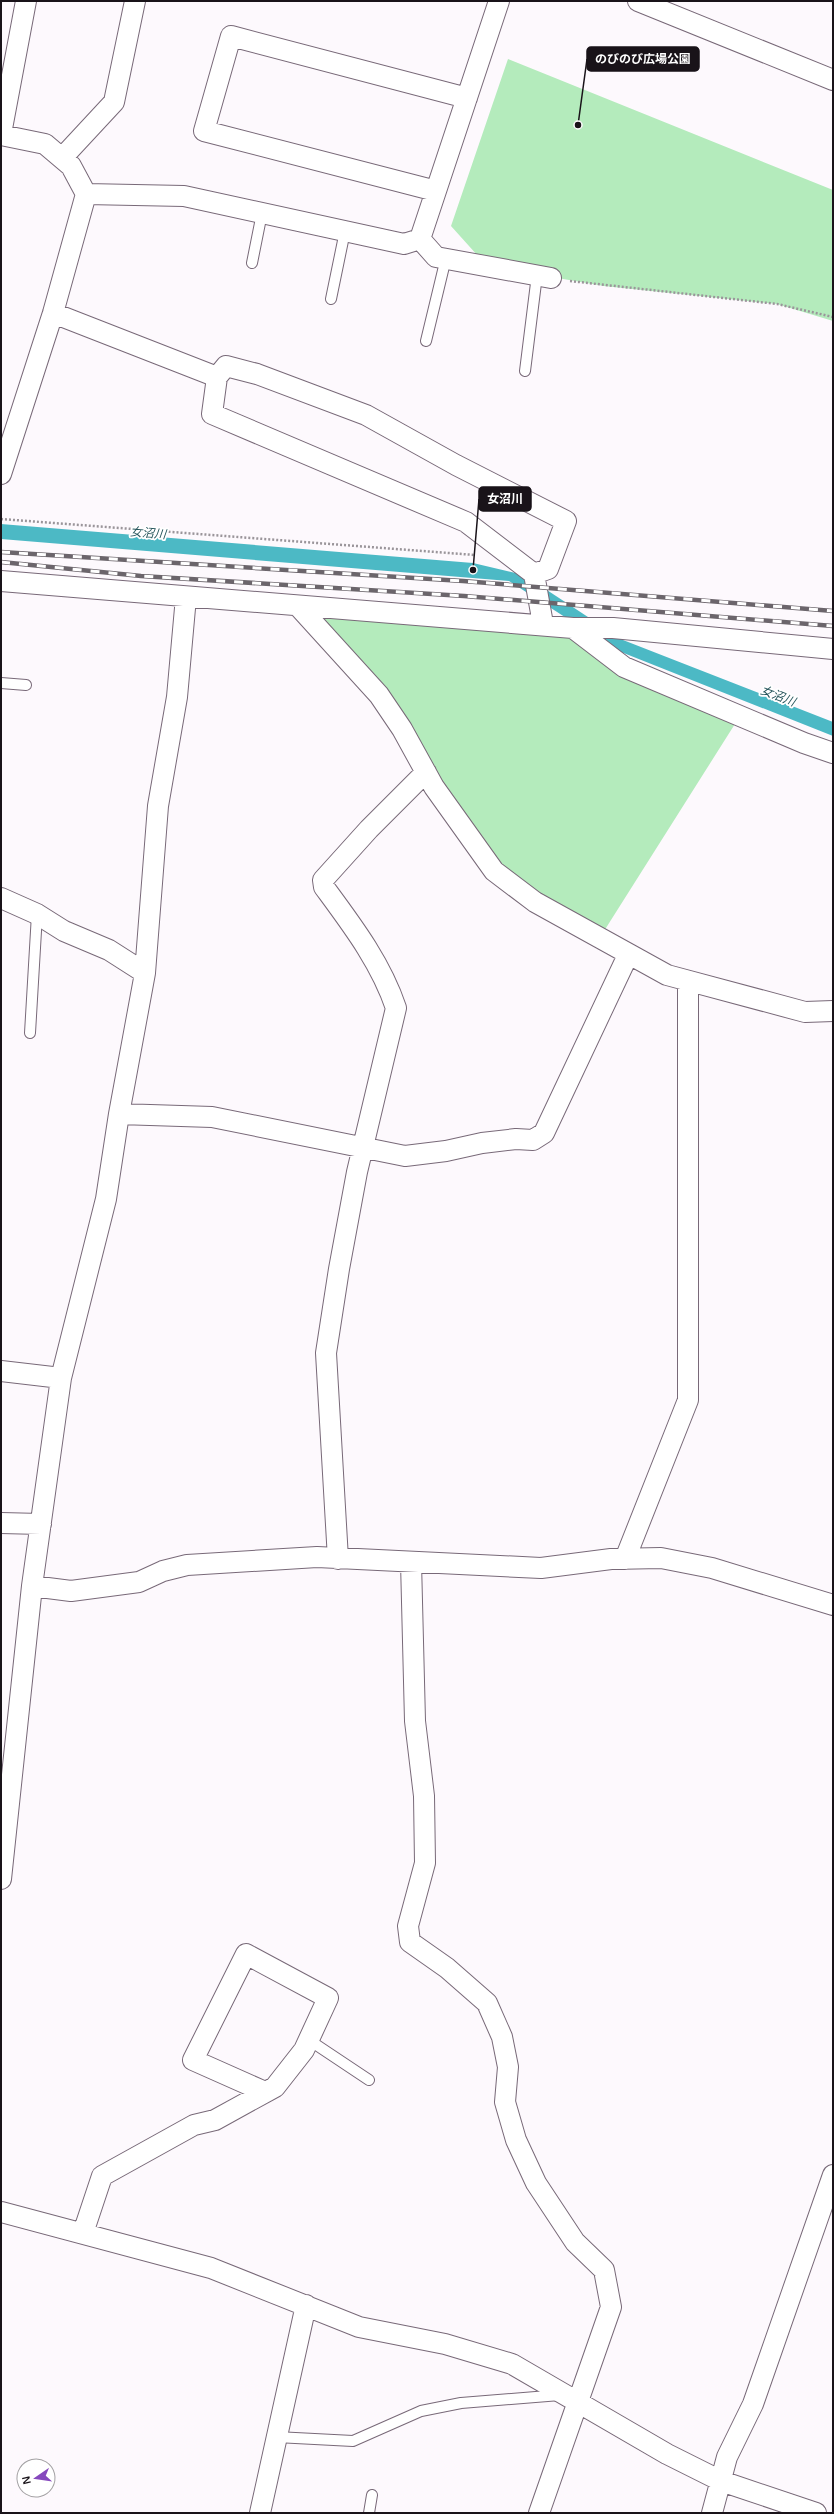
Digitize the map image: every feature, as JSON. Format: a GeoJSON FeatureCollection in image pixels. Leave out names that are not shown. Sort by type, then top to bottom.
{"type":"FeatureCollection","features":[{"type":"Feature","properties":{"kind":"street"},"geometry":{"type":"LineString","coordinates":[[1,474],[53,313],[86,194],[71,166],[45,144],[1,135],[26,1]]}},
{"type":"Feature","properties":{"kind":"street"},"geometry":{"type":"LineString","coordinates":[[62,158],[114,102],[135,1]]}},
{"type":"Feature","properties":{"kind":"street"},"geometry":{"type":"LineString","coordinates":[[638,1],[833,80]]}},
{"type":"Feature","properties":{"kind":"street"},"geometry":{"type":"LineString","coordinates":[[420,239],[467,98],[493,2]]}},
{"type":"Feature","properties":{"kind":"street"},"geometry":{"type":"LineString","coordinates":[[436,191],[204,131],[231,36],[467,98]]}},
{"type":"Feature","properties":{"kind":"street"},"geometry":{"type":"LineString","coordinates":[[86,194],[184,196],[404,244],[420,239]]}},
{"type":"Feature","properties":{"kind":"street"},"geometry":{"type":"LineString","coordinates":[[420,239],[436,257],[544,276]]}},
{"type":"Feature","properties":{"kind":"street"},"geometry":{"type":"LineString","coordinates":[[53,313],[217,377]]}},
{"type":"Feature","properties":{"kind":"street"},"geometry":{"type":"LineString","coordinates":[[534,574],[548,570],[566,521],[456,465],[366,415],[257,374],[234,368],[226,366],[217,377],[212,414],[466,522],[534,574],[543,624]]}},
{"type":"Feature","properties":{"kind":"street"},"geometry":{"type":"LineString","coordinates":[[1,581],[299,607],[543,624],[573,628],[613,628],[833,649]]}},
{"type":"Feature","properties":{"kind":"street"},"geometry":{"type":"LineString","coordinates":[[1,1879],[32,1586],[61,1378],[106,1199],[119,1114],[146,973],[158,806],[177,698],[186,597]]}},
{"type":"Feature","properties":{"kind":"street"},"geometry":{"type":"LineString","coordinates":[[299,607],[379,695],[402,729],[426,772],[494,871],[535,902],[628,955],[667,975],[805,1012],[833,1011]]}},
{"type":"Feature","properties":{"kind":"street"},"geometry":{"type":"LineString","coordinates":[[573,628],[624,667],[804,743],[833,753]]}},
{"type":"Feature","properties":{"kind":"street"},"geometry":{"type":"LineString","coordinates":[[338,1559],[326,1353],[338,1268],[362,1148],[396,1008],[391,992],[367,946],[324,887],[323,880],[369,829],[426,772]]}},
{"type":"Feature","properties":{"kind":"street"},"geometry":{"type":"LineString","coordinates":[[1,898],[36,914],[64,931],[109,950],[146,973]]}},
{"type":"Feature","properties":{"kind":"street"},"geometry":{"type":"LineString","coordinates":[[119,1114],[212,1117],[285,1130],[362,1148],[405,1156],[446,1151],[482,1143],[516,1139],[533,1140],[544,1133],[628,955]]}},
{"type":"Feature","properties":{"kind":"street"},"geometry":{"type":"LineString","coordinates":[[625,1559],[688,1400],[688,981]]}},
{"type":"Feature","properties":{"kind":"street"},"geometry":{"type":"LineString","coordinates":[[1,1371],[61,1378]]}},
{"type":"Feature","properties":{"kind":"street"},"geometry":{"type":"LineString","coordinates":[[1,1523],[41,1524]]}},
{"type":"Feature","properties":{"kind":"street"},"geometry":{"type":"LineString","coordinates":[[32,1586],[71,1591],[139,1582],[163,1571],[187,1565],[309,1558],[541,1568],[625,1559],[661,1558],[712,1568],[833,1605]]}},
{"type":"Feature","properties":{"kind":"street"},"geometry":{"type":"LineString","coordinates":[[411,1562],[415,1721],[424,1796],[425,1863],[408,1926],[410,1942],[447,1968],[487,2003],[502,2037],[508,2067],[505,2102],[516,2140],[536,2183],[575,2242],[604,2270],[611,2307],[573,2398],[539,2513]]}},
{"type":"Feature","properties":{"kind":"street"},"geometry":{"type":"LineString","coordinates":[[83,2233],[102,2176],[194,2125],[215,2120],[275,2087],[304,2050],[328,1998],[246,1954],[193,2060],[265,2092]]}},
{"type":"Feature","properties":{"kind":"street"},"geometry":{"type":"LineString","coordinates":[[712,2513],[727,2457],[753,2404],[833,2175]]}},
{"type":"Feature","properties":{"kind":"street"},"geometry":{"type":"LineString","coordinates":[[1,2212],[211,2268],[359,2327],[445,2344],[512,2364],[573,2398],[667,2454],[721,2481],[816,2513]]}},
{"type":"Feature","properties":{"kind":"street"},"geometry":{"type":"LineString","coordinates":[[260,2513],[306,2305]]}},
{"type":"Feature","properties":{"kind":"lane"},"geometry":{"type":"LineString","coordinates":[[252,262],[262,213]]}},
{"type":"Feature","properties":{"kind":"lane"},"geometry":{"type":"LineString","coordinates":[[331,299],[345,231]]}},
{"type":"Feature","properties":{"kind":"lane"},"geometry":{"type":"LineString","coordinates":[[426,341],[446,258]]}},
{"type":"Feature","properties":{"kind":"lane"},"geometry":{"type":"LineString","coordinates":[[525,371],[544,276]]}},
{"type":"Feature","properties":{"kind":"lane"},"geometry":{"type":"LineString","coordinates":[[1,683],[26,684]]}},
{"type":"Feature","properties":{"kind":"lane"},"geometry":{"type":"LineString","coordinates":[[30,1034],[36,914]]}},
{"type":"Feature","properties":{"kind":"lane"},"geometry":{"type":"LineString","coordinates":[[309,2040],[369,2080]]}},
{"type":"Feature","properties":{"kind":"lane"},"geometry":{"type":"LineString","coordinates":[[276,2437],[353,2441],[421,2411],[461,2403],[573,2398]]}},
{"type":"Feature","properties":{"kind":"lane"},"geometry":{"type":"LineString","coordinates":[[369,2513],[372,2494]]}},
{"type":"Feature","properties":{"kind":"path"},"geometry":{"type":"LineString","coordinates":[[544,276],[604,286],[777,304],[833,318]]}},
{"type":"Feature","properties":{"kind":"path"},"geometry":{"type":"LineString","coordinates":[[1,519],[474,556],[504,551]]}},
{"type":"Feature","properties":{"kind":"green space"},"geometry":{"type":"Polygon","coordinates":[[[508,59],[833,190],[833,321],[777,304],[604,286],[487,266],[451,226],[508,59]]]}},
{"type":"Feature","properties":{"kind":"green space"},"geometry":{"type":"Polygon","coordinates":[[[299,607],[573,628],[624,667],[740,716],[599,939],[494,871],[402,729],[299,607]]]}},
{"type":"Feature","properties":{"kind":"water"},"geometry":{"type":"Polygon","coordinates":[[[1,524],[473,563],[524,575],[623,640],[833,722],[833,736],[616,650],[509,581],[1,539],[1,524]]]}},
{"type":"Feature","properties":{"kind":"railway"},"geometry":{"type":"LineString","coordinates":[[1,552],[463,581],[833,611]]}},
{"type":"Feature","properties":{"kind":"railway"},"geometry":{"type":"LineString","coordinates":[[1,562],[141,576],[464,596],[833,626]]}},
{"type":"Feature","properties":{"kind":"place","name":"のびのび広場公園"},"geometry":{"type":"Point","coordinates":[578,125]}},
{"type":"Feature","properties":{"kind":"place","name":"女沼川"},"geometry":{"type":"Point","coordinates":[473,570]}}]}
